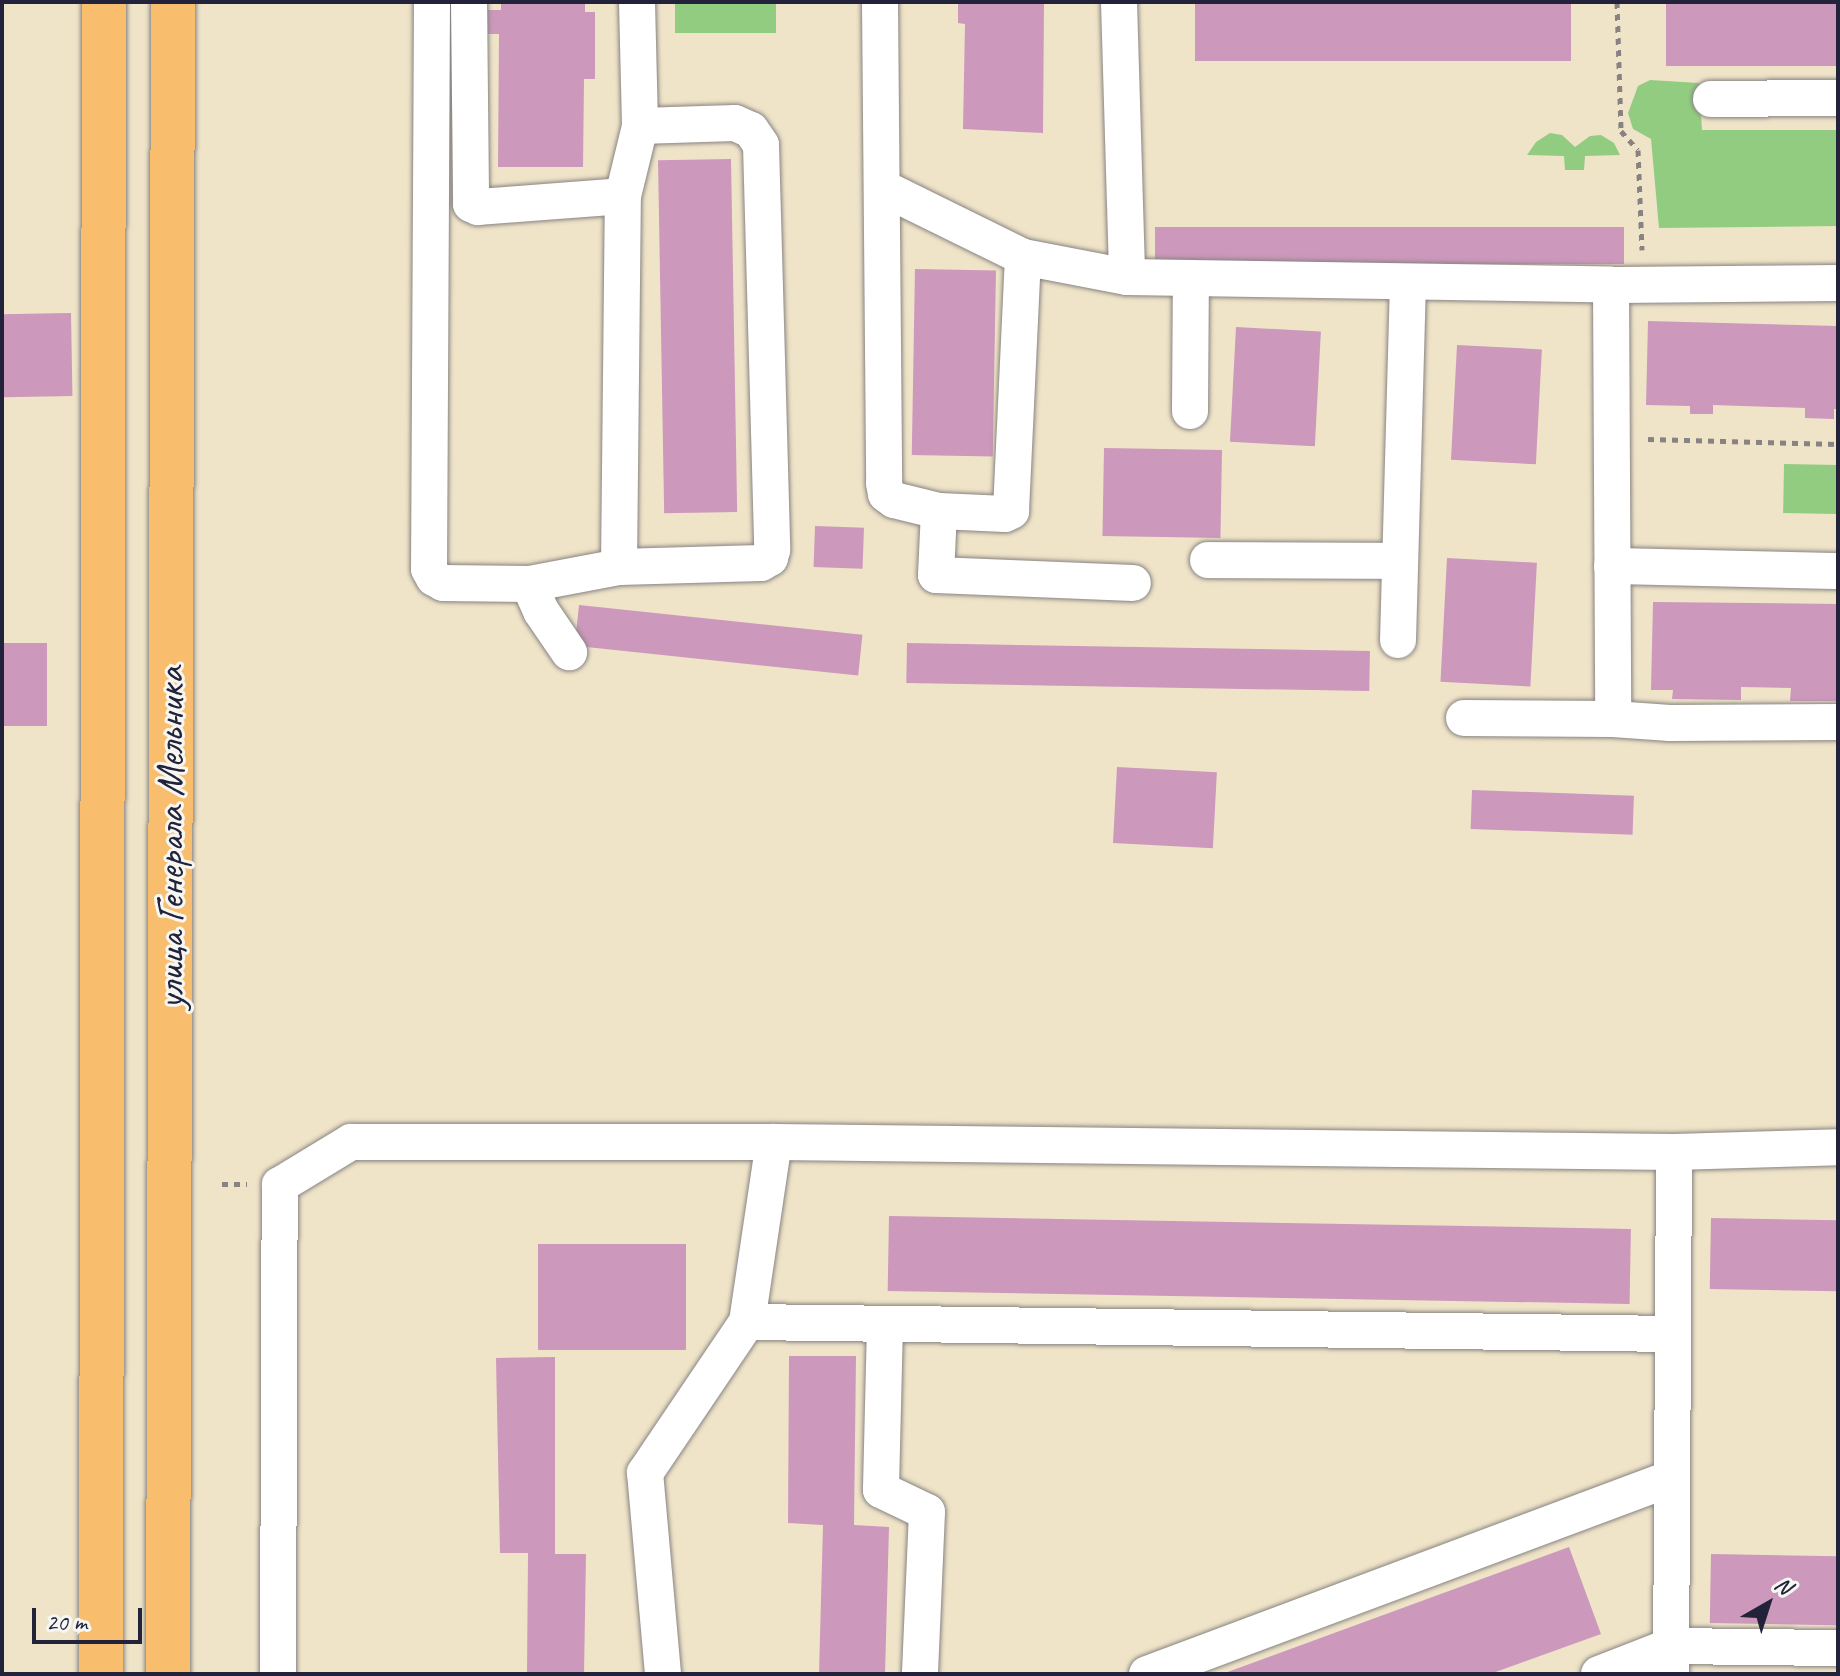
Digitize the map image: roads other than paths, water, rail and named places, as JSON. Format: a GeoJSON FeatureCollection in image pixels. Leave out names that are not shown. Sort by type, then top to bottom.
{"type":"FeatureCollection","features":[{"type":"Feature","properties":{"kind":"main road","name":"улица Генерала Мельника"},"geometry":{"type":"LineString","coordinates":[[101,1674],[104,2]]}},
{"type":"Feature","properties":{"kind":"main road","name":"улица Генерала Мельника"},"geometry":{"type":"LineString","coordinates":[[168,1674],[173,2]]}},
{"type":"Feature","properties":{"kind":"street"},"geometry":{"type":"LineString","coordinates":[[432,2],[429,569],[434,578],[443,583],[529,584],[619,567],[761,563],[770,558],[761,145],[751,130],[735,123],[640,126]]}},
{"type":"Feature","properties":{"kind":"street"},"geometry":{"type":"LineString","coordinates":[[469,2],[471,204],[478,207],[623,196]]}},
{"type":"Feature","properties":{"kind":"street"},"geometry":{"type":"LineString","coordinates":[[619,567],[623,196],[640,126],[637,2]]}},
{"type":"Feature","properties":{"kind":"street"},"geometry":{"type":"LineString","coordinates":[[880,2],[884,483],[886,494],[894,500],[939,511],[1005,514],[1013,506],[1023,257]]}},
{"type":"Feature","properties":{"kind":"street"},"geometry":{"type":"LineString","coordinates":[[1119,2],[1127,277]]}},
{"type":"Feature","properties":{"kind":"street"},"geometry":{"type":"LineString","coordinates":[[1711,99],[1838,98]]}},
{"type":"Feature","properties":{"kind":"street"},"geometry":{"type":"LineString","coordinates":[[883,188],[1023,257],[1127,277],[1627,285],[1838,283]]}},
{"type":"Feature","properties":{"kind":"street"},"geometry":{"type":"LineString","coordinates":[[1190,411],[1191,278]]}},
{"type":"Feature","properties":{"kind":"street"},"geometry":{"type":"LineString","coordinates":[[1398,640],[1408,282]]}},
{"type":"Feature","properties":{"kind":"street"},"geometry":{"type":"LineString","coordinates":[[1613,719],[1612,566],[1627,285]]}},
{"type":"Feature","properties":{"kind":"street"},"geometry":{"type":"LineString","coordinates":[[939,511],[936,575],[1133,583]]}},
{"type":"Feature","properties":{"kind":"street"},"geometry":{"type":"LineString","coordinates":[[1208,560],[1400,561]]}},
{"type":"Feature","properties":{"kind":"street"},"geometry":{"type":"LineString","coordinates":[[1612,566],[1838,571]]}},
{"type":"Feature","properties":{"kind":"street"},"geometry":{"type":"LineString","coordinates":[[529,584],[541,611],[569,652]]}},
{"type":"Feature","properties":{"kind":"street"},"geometry":{"type":"LineString","coordinates":[[1464,718],[1613,719],[1670,723],[1838,722]]}},
{"type":"Feature","properties":{"kind":"street"},"geometry":{"type":"LineString","coordinates":[[278,1674],[280,1185],[351,1142],[774,1142],[1674,1152],[1838,1147]]}},
{"type":"Feature","properties":{"kind":"street"},"geometry":{"type":"LineString","coordinates":[[663,1674],[645,1473],[747,1322],[774,1142]]}},
{"type":"Feature","properties":{"kind":"street"},"geometry":{"type":"LineString","coordinates":[[1671,1660],[1674,1152]]}},
{"type":"Feature","properties":{"kind":"street"},"geometry":{"type":"LineString","coordinates":[[747,1322],[1673,1334]]}},
{"type":"Feature","properties":{"kind":"street"},"geometry":{"type":"LineString","coordinates":[[885,1324],[881,1490],[927,1512],[920,1674]]}},
{"type":"Feature","properties":{"kind":"street"},"geometry":{"type":"LineString","coordinates":[[1147,1674],[1672,1478]]}},
{"type":"Feature","properties":{"kind":"street"},"geometry":{"type":"LineString","coordinates":[[1599,1674],[1671,1660],[1838,1648]]}}]}
